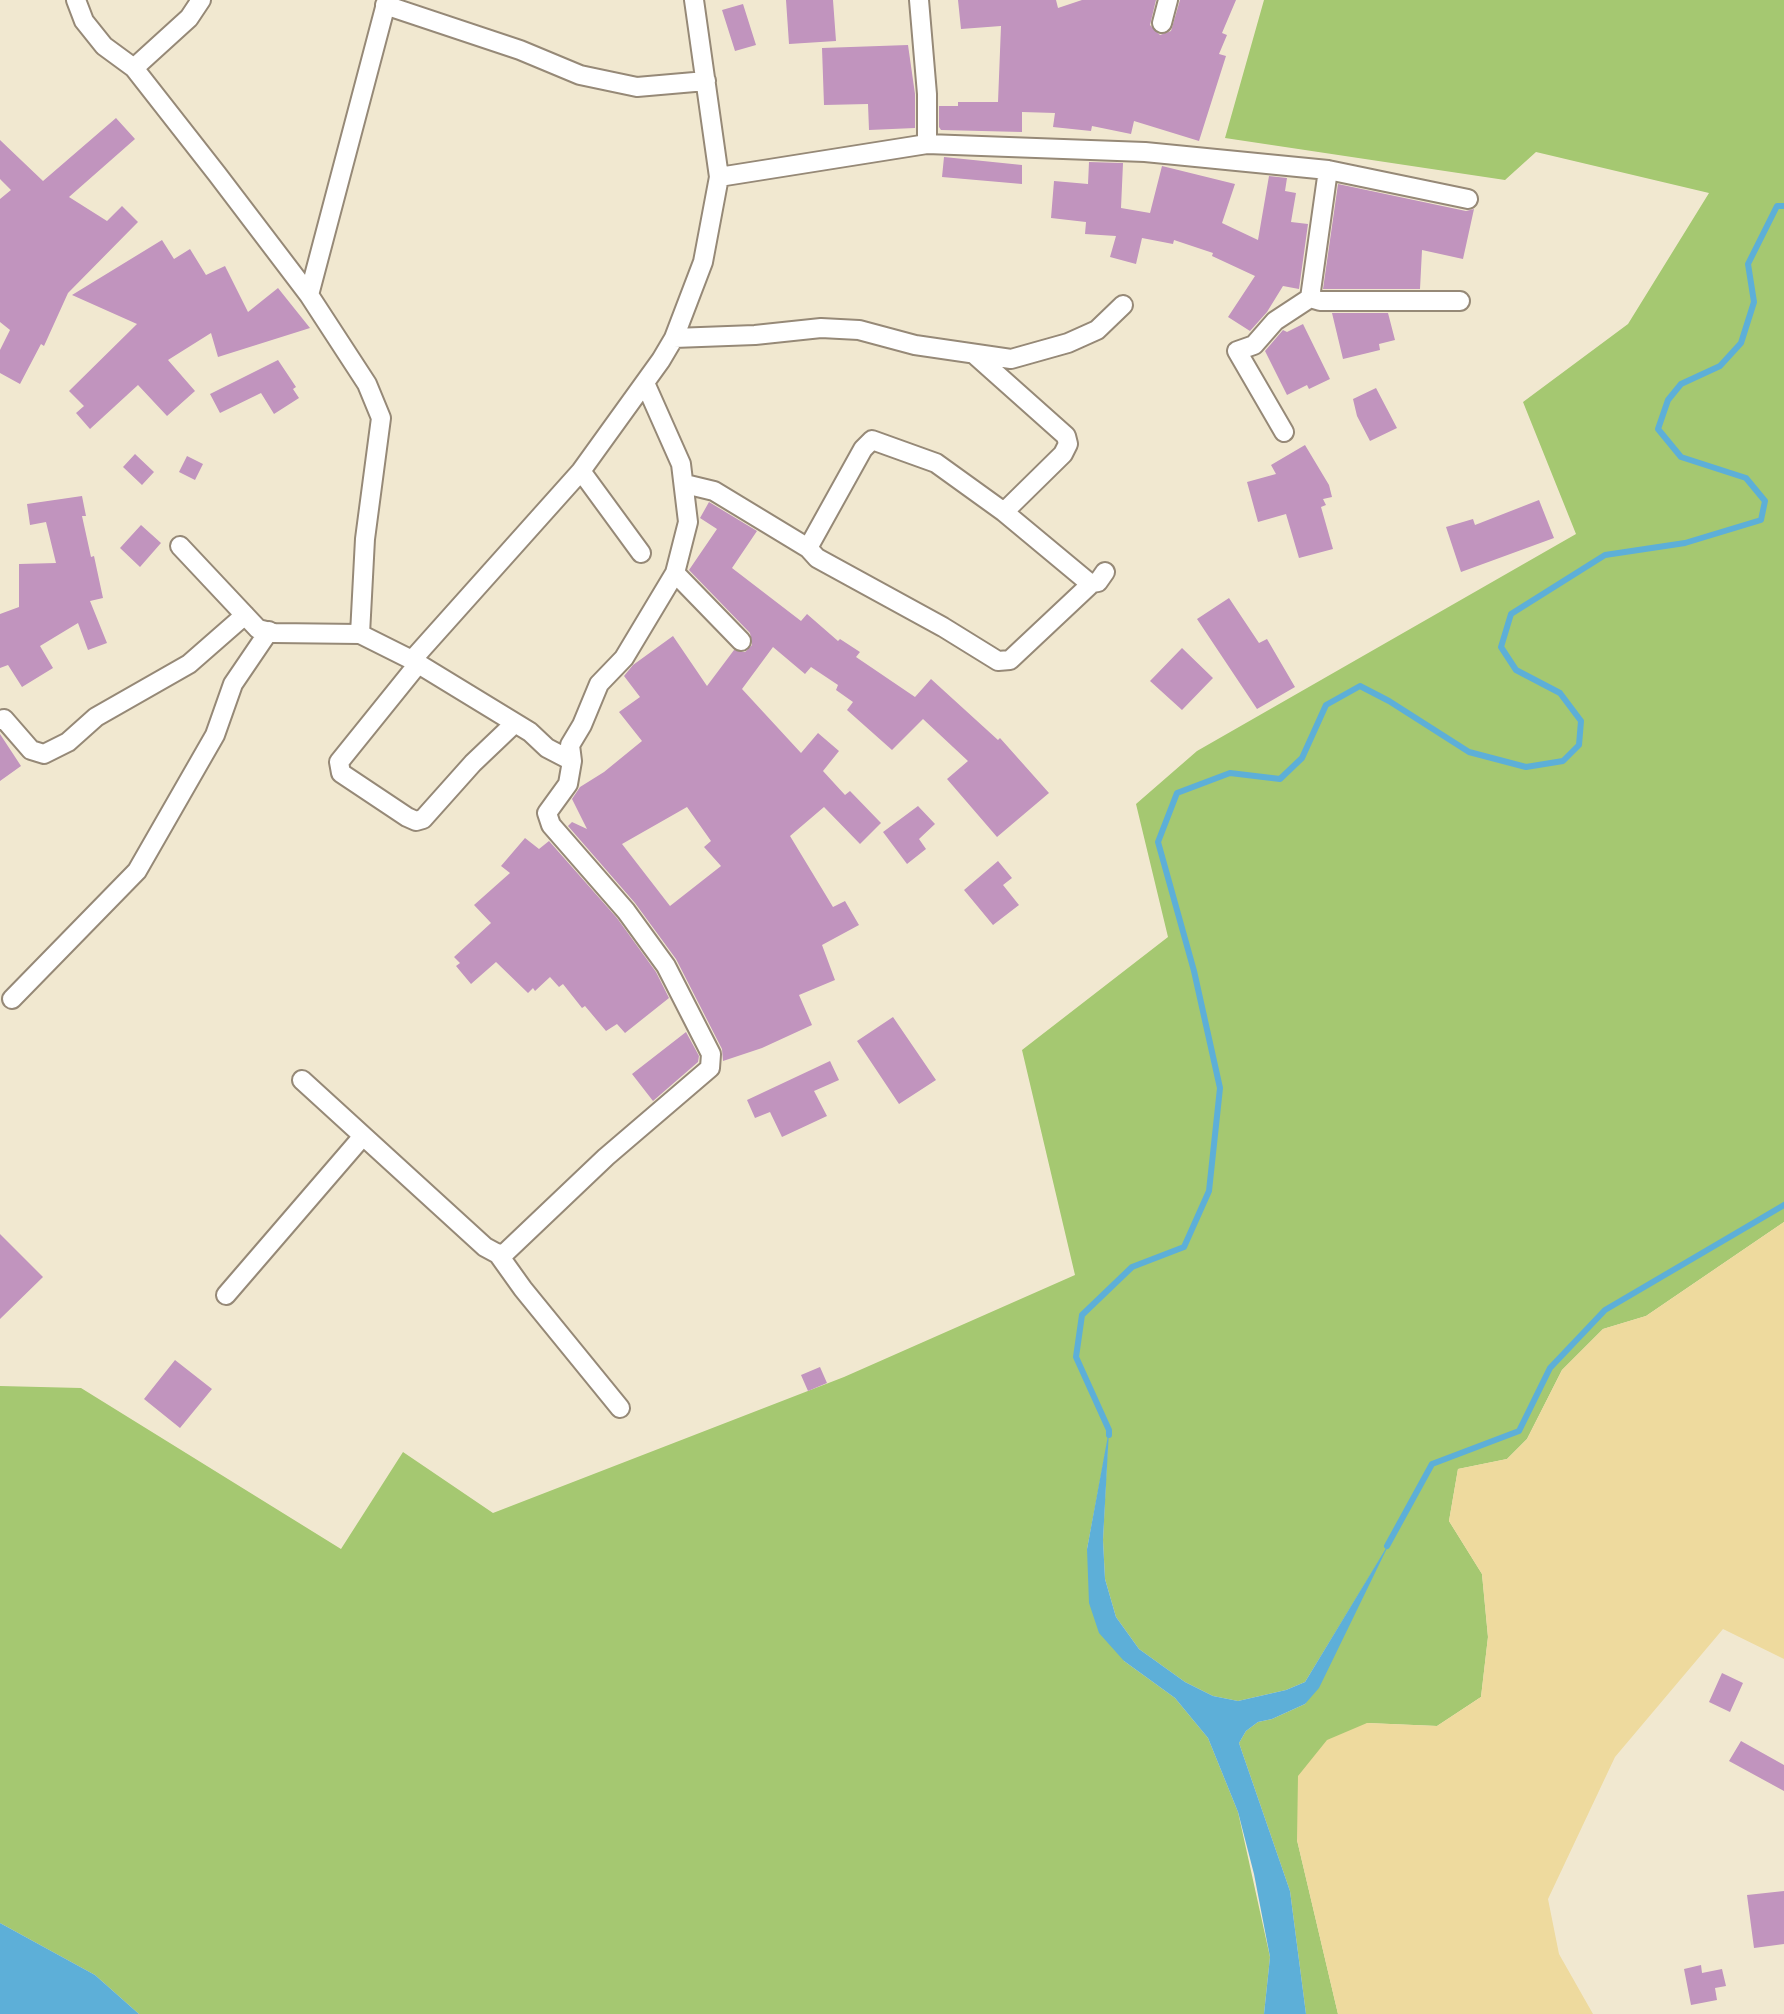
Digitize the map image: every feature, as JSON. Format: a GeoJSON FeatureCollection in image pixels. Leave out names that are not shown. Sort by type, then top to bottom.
{"type":"FeatureCollection","features":[{"type":"Feature","properties":{"kind":"street"},"geometry":{"type":"LineString","coordinates":[[76,0],[84,21],[104,46],[134,68],[309,295],[367,384],[381,418],[365,539],[360,634]]}},
{"type":"Feature","properties":{"kind":"street"},"geometry":{"type":"LineString","coordinates":[[134,68],[189,18],[201,0]]}},
{"type":"Feature","properties":{"kind":"street"},"geometry":{"type":"LineString","coordinates":[[515,723],[473,763],[423,819],[416,821],[407,817],[341,773],[339,762],[343,754],[415,662],[581,471],[674,338],[703,262],[719,177],[694,0]]}},
{"type":"Feature","properties":{"kind":"street"},"geometry":{"type":"LineString","coordinates":[[919,0],[927,94],[927,144]]}},
{"type":"Feature","properties":{"kind":"street"},"geometry":{"type":"LineString","coordinates":[[1162,23],[1168,0]]}},
{"type":"Feature","properties":{"kind":"street"},"geometry":{"type":"LineString","coordinates":[[309,295],[386,2],[580,75],[637,87],[706,81]]}},
{"type":"Feature","properties":{"kind":"street"},"geometry":{"type":"LineString","coordinates":[[719,177],[927,144],[1145,152],[1328,170],[1468,199]]}},
{"type":"Feature","properties":{"kind":"street"},"geometry":{"type":"LineString","coordinates":[[1284,432],[1237,351],[1254,345],[1275,321],[1310,298],[1328,170]]}},
{"type":"Feature","properties":{"kind":"street"},"geometry":{"type":"LineString","coordinates":[[1310,298],[1320,301],[1460,301]]}},
{"type":"Feature","properties":{"kind":"street"},"geometry":{"type":"LineString","coordinates":[[674,338],[834,328],[859,330],[915,345],[1011,359],[1068,343],[1097,330],[1123,305]]}},
{"type":"Feature","properties":{"kind":"street"},"geometry":{"type":"LineString","coordinates":[[974,354],[1066,436],[1068,444],[1063,454],[1004,512]]}},
{"type":"Feature","properties":{"kind":"street"},"geometry":{"type":"LineString","coordinates":[[498,1254],[505,1253],[606,1157],[710,1068],[711,1054],[666,966],[626,911],[551,825],[547,813],[568,784],[572,761],[570,745],[599,684],[624,658],[675,573],[688,522],[681,464],[645,383]]}},
{"type":"Feature","properties":{"kind":"street"},"geometry":{"type":"LineString","coordinates":[[685,484],[714,491],[808,548],[817,558],[998,661],[1010,660],[1098,578],[936,463],[872,440],[863,449],[808,548]]}},
{"type":"Feature","properties":{"kind":"street"},"geometry":{"type":"LineString","coordinates":[[581,471],[641,553]]}},
{"type":"Feature","properties":{"kind":"street"},"geometry":{"type":"LineString","coordinates":[[180,546],[258,629],[360,634],[415,662],[572,761]]}},
{"type":"Feature","properties":{"kind":"street"},"geometry":{"type":"LineString","coordinates":[[675,573],[741,641]]}},
{"type":"Feature","properties":{"kind":"street"},"geometry":{"type":"LineString","coordinates":[[0,720],[4,719],[31,750],[44,754],[68,742],[96,717],[189,664],[245,615]]}},
{"type":"Feature","properties":{"kind":"street"},"geometry":{"type":"LineString","coordinates":[[12,999],[137,871],[215,735],[233,684],[269,631]]}},
{"type":"Feature","properties":{"kind":"street"},"geometry":{"type":"LineString","coordinates":[[302,1080],[485,1247],[498,1254],[620,1408]]}},
{"type":"Feature","properties":{"kind":"street"},"geometry":{"type":"LineString","coordinates":[[226,1295],[363,1136]]}},
{"type":"Feature","properties":{"kind":"green space"},"geometry":{"type":"Polygon","coordinates":[[[1264,0],[1784,0],[1784,1222],[1646,1316],[1603,1329],[1562,1370],[1527,1439],[1507,1459],[1458,1469],[1449,1521],[1482,1574],[1488,1637],[1481,1697],[1437,1726],[1367,1723],[1297,1840],[1338,2014],[1306,2014],[1290,1891],[1239,1743],[1246,1731],[1258,1722],[1305,1704],[1385,1551],[1305,1682],[1286,1690],[1238,1701],[1213,1696],[1185,1682],[1139,1649],[1116,1617],[1105,1579],[1103,1540],[1108,1439],[1087,1549],[1124,1661],[1175,1698],[1208,1738],[1238,1812],[1270,1957],[1264,2014],[139,2014],[95,1975],[0,1923],[0,1386],[81,1388],[341,1549],[403,1452],[493,1513],[844,1377],[1075,1275],[1022,1050],[1168,937],[1136,804],[1197,751],[1576,534],[1523,402],[1628,324],[1709,193],[1536,152],[1505,180],[1225,138],[1264,0]]]}},
{"type":"Feature","properties":{"kind":"sand"},"geometry":{"type":"Polygon","coordinates":[[[1784,1222],[1784,1659],[1723,1629],[1615,1757],[1548,1899],[1559,1954],[1593,2014],[1338,2014],[1297,1840],[1298,1776],[1327,1740],[1367,1723],[1437,1726],[1481,1697],[1488,1637],[1482,1574],[1449,1521],[1458,1469],[1507,1459],[1527,1439],[1562,1370],[1603,1329],[1646,1316],[1784,1222]]]}},
{"type":"Feature","properties":{"kind":"water"},"geometry":{"type":"Polygon","coordinates":[[[1109,1430],[1103,1540],[1105,1579],[1116,1617],[1139,1649],[1185,1682],[1213,1696],[1238,1701],[1286,1690],[1305,1682],[1391,1540],[1319,1688],[1305,1704],[1258,1722],[1246,1731],[1239,1743],[1290,1891],[1306,2014],[1264,2014],[1270,1957],[1254,1874],[1238,1812],[1208,1738],[1175,1698],[1124,1661],[1099,1633],[1089,1603],[1087,1549],[1109,1430]]]}},
{"type":"Feature","properties":{"kind":"water"},"geometry":{"type":"Polygon","coordinates":[[[0,1923],[95,1975],[139,2014],[0,2014],[0,1923]]]}},
{"type":"Feature","properties":{"kind":"building"},"geometry":{"type":"Polygon","coordinates":[[[786,0],[833,0],[836,41],[789,44],[786,0]]]}},
{"type":"Feature","properties":{"kind":"building"},"geometry":{"type":"Polygon","coordinates":[[[958,0],[1056,0],[1058,8],[1082,0],[1156,0],[1150,25],[1160,35],[1171,31],[1180,0],[1236,0],[1222,33],[1227,35],[1219,54],[1226,56],[1199,141],[1134,121],[1131,134],[1092,126],[1091,131],[1053,127],[1055,113],[1022,112],[1022,132],[941,130],[939,106],[958,106],[958,102],[998,102],[1001,26],[961,29],[958,0]]]}},
{"type":"Feature","properties":{"kind":"building"},"geometry":{"type":"Polygon","coordinates":[[[743,4],[756,45],[735,51],[722,10],[743,4]]]}},
{"type":"Feature","properties":{"kind":"building"},"geometry":{"type":"Polygon","coordinates":[[[908,45],[915,94],[915,128],[869,130],[868,104],[824,105],[822,48],[908,45]]]}},
{"type":"Feature","properties":{"kind":"building"},"geometry":{"type":"Polygon","coordinates":[[[116,118],[135,139],[69,197],[107,221],[122,206],[138,222],[68,293],[44,346],[41,344],[20,384],[0,373],[0,350],[10,330],[0,322],[0,199],[11,190],[0,179],[0,140],[43,181],[116,118]]]}},
{"type":"Feature","properties":{"kind":"building"},"geometry":{"type":"Polygon","coordinates":[[[944,157],[1022,165],[1022,184],[942,177],[944,157]]]}},
{"type":"Feature","properties":{"kind":"building"},"geometry":{"type":"Polygon","coordinates":[[[1089,162],[1123,163],[1121,208],[1150,213],[1162,166],[1235,184],[1222,223],[1258,240],[1269,176],[1287,178],[1285,191],[1296,193],[1291,222],[1308,224],[1299,289],[1283,286],[1267,312],[1250,331],[1228,317],[1255,276],[1212,256],[1213,253],[1174,240],[1173,244],[1142,238],[1136,264],[1110,257],[1116,236],[1085,234],[1086,222],[1051,218],[1054,181],[1088,184],[1089,162]]]}},
{"type":"Feature","properties":{"kind":"building"},"geometry":{"type":"Polygon","coordinates":[[[1338,184],[1466,211],[1474,209],[1463,259],[1422,250],[1420,289],[1323,289],[1338,184]]]}},
{"type":"Feature","properties":{"kind":"building"},"geometry":{"type":"Polygon","coordinates":[[[162,240],[174,259],[190,249],[206,275],[225,266],[248,312],[278,288],[310,328],[218,357],[211,333],[168,360],[195,391],[167,416],[138,385],[90,429],[76,413],[84,406],[69,391],[137,324],[72,295],[162,240]]]}},
{"type":"Feature","properties":{"kind":"building"},"geometry":{"type":"Polygon","coordinates":[[[1332,313],[1388,313],[1395,340],[1379,344],[1380,350],[1343,359],[1332,313]]]}},
{"type":"Feature","properties":{"kind":"building"},"geometry":{"type":"Polygon","coordinates":[[[1303,324],[1330,379],[1287,395],[1265,351],[1283,330],[1287,332],[1303,324]]]}},
{"type":"Feature","properties":{"kind":"building"},"geometry":{"type":"Polygon","coordinates":[[[278,360],[296,387],[293,389],[299,398],[274,414],[261,393],[220,413],[210,394],[278,360]]]}},
{"type":"Feature","properties":{"kind":"building"},"geometry":{"type":"Polygon","coordinates":[[[1376,388],[1397,428],[1370,441],[1357,416],[1353,399],[1376,388]]]}},
{"type":"Feature","properties":{"kind":"building"},"geometry":{"type":"Polygon","coordinates":[[[1305,445],[1329,485],[1332,497],[1323,499],[1326,505],[1321,507],[1333,549],[1299,558],[1286,514],[1258,522],[1247,482],[1276,474],[1271,465],[1305,445]]]}},
{"type":"Feature","properties":{"kind":"building"},"geometry":{"type":"Polygon","coordinates":[[[135,454],[154,472],[142,485],[123,467],[135,454]]]}},
{"type":"Feature","properties":{"kind":"building"},"geometry":{"type":"Polygon","coordinates":[[[187,456],[203,464],[195,480],[179,472],[187,456]]]}},
{"type":"Feature","properties":{"kind":"building"},"geometry":{"type":"Polygon","coordinates":[[[82,496],[86,516],[82,516],[103,598],[90,601],[107,643],[88,650],[78,623],[40,646],[53,668],[22,687],[8,665],[0,668],[0,614],[19,607],[19,564],[56,563],[46,522],[30,525],[27,504],[82,496]]]}},
{"type":"Feature","properties":{"kind":"building"},"geometry":{"type":"Polygon","coordinates":[[[1539,500],[1554,538],[1461,572],[1446,527],[1473,519],[1475,525],[1539,500]]]}},
{"type":"Feature","properties":{"kind":"building"},"geometry":{"type":"Polygon","coordinates":[[[709,502],[757,531],[732,568],[801,621],[807,614],[838,641],[840,639],[860,652],[856,657],[915,697],[931,679],[998,740],[1000,738],[1049,793],[997,837],[947,779],[968,761],[923,719],[892,750],[847,710],[853,702],[836,690],[838,685],[811,667],[805,674],[773,647],[742,689],[801,753],[818,733],[839,751],[823,771],[845,795],[850,791],[881,823],[860,844],[824,807],[790,836],[833,907],[845,901],[859,925],[822,945],[835,980],[799,995],[812,1025],[762,1048],[723,1061],[722,1049],[676,959],[635,903],[568,826],[572,822],[587,829],[572,799],[580,787],[642,741],[619,712],[640,697],[624,676],[633,665],[673,636],[707,686],[734,650],[745,652],[752,645],[750,633],[689,570],[717,529],[700,518],[709,502]],[[687,807],[622,844],[670,906],[721,866],[704,847],[711,841],[687,807]]]}},
{"type":"Feature","properties":{"kind":"building"},"geometry":{"type":"Polygon","coordinates":[[[141,525],[161,543],[140,567],[120,548],[141,525]]]}},
{"type":"Feature","properties":{"kind":"building"},"geometry":{"type":"Polygon","coordinates":[[[1229,598],[1259,643],[1267,639],[1295,687],[1257,709],[1197,619],[1229,598]]]}},
{"type":"Feature","properties":{"kind":"building"},"geometry":{"type":"Polygon","coordinates":[[[1182,648],[1213,678],[1182,710],[1150,681],[1182,648]]]}},
{"type":"Feature","properties":{"kind":"building"},"geometry":{"type":"Polygon","coordinates":[[[0,734],[21,766],[0,781],[0,734]]]}},
{"type":"Feature","properties":{"kind":"building"},"geometry":{"type":"Polygon","coordinates":[[[918,806],[935,824],[919,839],[926,849],[907,864],[883,832],[918,806]]]}},
{"type":"Feature","properties":{"kind":"building"},"geometry":{"type":"Polygon","coordinates":[[[525,838],[539,849],[549,841],[617,918],[656,972],[669,998],[625,1033],[617,1024],[606,1031],[563,984],[559,987],[550,977],[535,991],[533,988],[528,993],[496,962],[471,984],[456,966],[460,963],[454,957],[491,923],[474,905],[510,873],[501,866],[525,838]]]}},
{"type":"Feature","properties":{"kind":"building"},"geometry":{"type":"Polygon","coordinates":[[[998,861],[1012,878],[1003,885],[1019,905],[993,925],[964,890],[998,861]]]}},
{"type":"Feature","properties":{"kind":"building"},"geometry":{"type":"Polygon","coordinates":[[[893,1017],[936,1080],[899,1104],[857,1041],[893,1017]]]}},
{"type":"Feature","properties":{"kind":"building"},"geometry":{"type":"Polygon","coordinates":[[[686,1032],[699,1056],[698,1062],[653,1101],[632,1074],[686,1032]]]}},
{"type":"Feature","properties":{"kind":"building"},"geometry":{"type":"Polygon","coordinates":[[[830,1061],[839,1080],[814,1091],[827,1116],[782,1137],[770,1112],[755,1118],[747,1100],[830,1061]]]}},
{"type":"Feature","properties":{"kind":"building"},"geometry":{"type":"Polygon","coordinates":[[[0,1234],[43,1277],[0,1319],[0,1234]]]}},
{"type":"Feature","properties":{"kind":"building"},"geometry":{"type":"Polygon","coordinates":[[[175,1360],[212,1389],[180,1428],[144,1399],[175,1360]]]}},
{"type":"Feature","properties":{"kind":"building"},"geometry":{"type":"Polygon","coordinates":[[[820,1367],[827,1383],[808,1391],[801,1375],[820,1367]]]}},
{"type":"Feature","properties":{"kind":"building"},"geometry":{"type":"Polygon","coordinates":[[[1722,1673],[1743,1683],[1730,1712],[1709,1702],[1722,1673]]]}},
{"type":"Feature","properties":{"kind":"building"},"geometry":{"type":"Polygon","coordinates":[[[1741,1741],[1784,1765],[1784,1791],[1729,1761],[1741,1741]]]}},
{"type":"Feature","properties":{"kind":"building"},"geometry":{"type":"Polygon","coordinates":[[[1784,1891],[1784,1944],[1754,1948],[1747,1895],[1784,1891]]]}},
{"type":"Feature","properties":{"kind":"building"},"geometry":{"type":"Polygon","coordinates":[[[1701,1965],[1702,1973],[1722,1969],[1726,1986],[1715,1988],[1717,2000],[1691,2005],[1684,1969],[1701,1965]]]}},
{"type":"Feature","properties":{"kind":"waterway"},"geometry":{"type":"LineString","coordinates":[[1109,1435],[1076,1357],[1082,1315],[1132,1267],[1184,1247],[1209,1191],[1220,1088],[1194,971],[1158,842],[1177,793],[1230,773],[1280,779],[1302,758],[1326,705],[1360,686],[1469,752],[1526,767],[1563,761],[1579,745],[1581,721],[1560,693],[1516,670],[1501,647],[1511,614],[1605,555],[1685,543],[1761,520],[1765,501],[1746,478],[1681,457],[1658,429],[1668,400],[1681,384],[1720,366],[1741,343],[1754,302],[1748,264],[1777,206],[1784,206]]}},
{"type":"Feature","properties":{"kind":"waterway"},"geometry":{"type":"LineString","coordinates":[[1387,1546],[1432,1464],[1519,1431],[1550,1368],[1605,1310],[1784,1205]]}}]}
